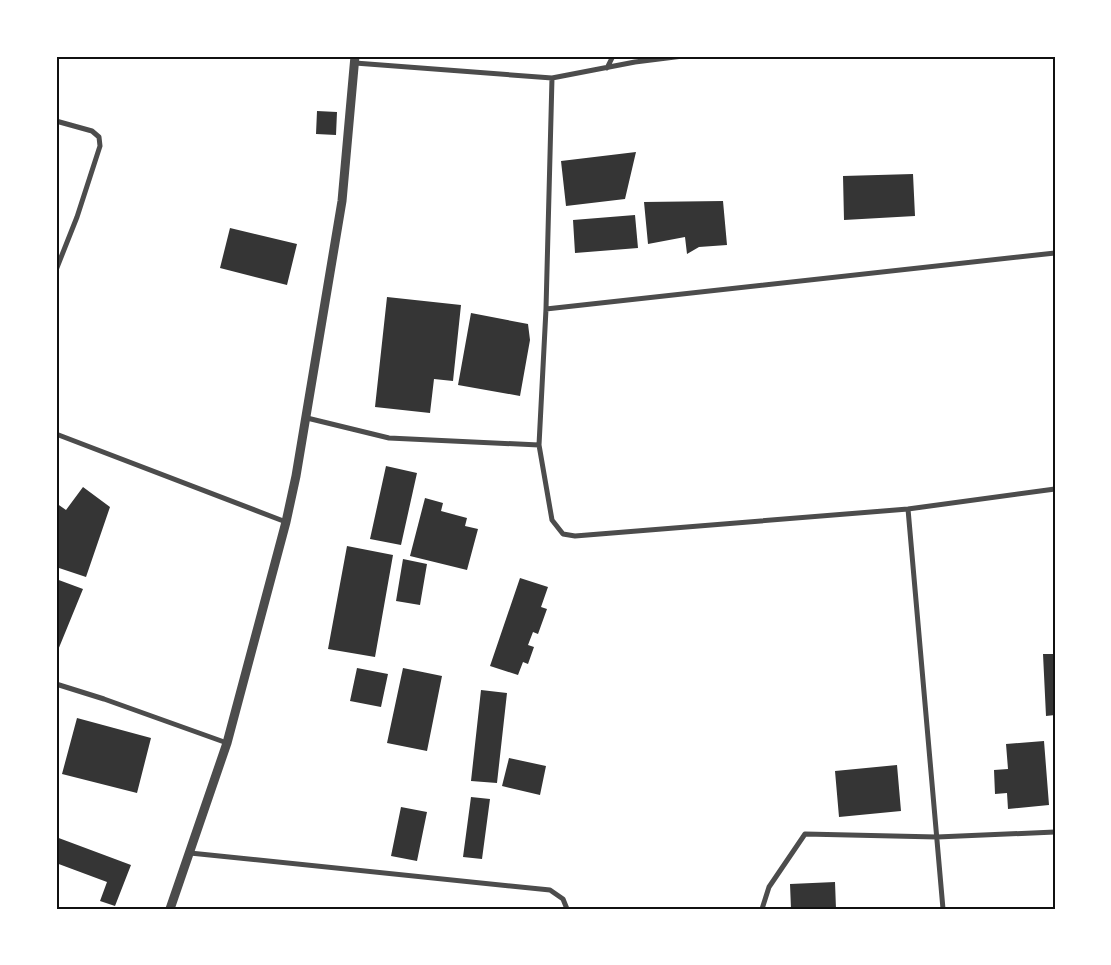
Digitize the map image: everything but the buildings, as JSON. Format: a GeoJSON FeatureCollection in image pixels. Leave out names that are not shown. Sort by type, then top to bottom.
{"type":"FeatureCollection","features":[{"type":"Feature","properties":{"kind":"street"},"geometry":{"type":"LineString","coordinates":[[607,68],[613,56]]}},
{"type":"Feature","properties":{"kind":"street"},"geometry":{"type":"LineString","coordinates":[[170,909],[227,743],[286,522],[307,418],[342,201],[355,60],[552,78],[667,57],[683,56]]}},
{"type":"Feature","properties":{"kind":"street"},"geometry":{"type":"LineString","coordinates":[[552,78],[546,309],[539,445],[552,520],[563,534],[575,536],[908,509],[1055,489]]}},
{"type":"Feature","properties":{"kind":"street"},"geometry":{"type":"LineString","coordinates":[[56,120],[92,131],[99,138],[100,146],[77,218],[56,270]]}},
{"type":"Feature","properties":{"kind":"street"},"geometry":{"type":"LineString","coordinates":[[546,309],[1055,253]]}},
{"type":"Feature","properties":{"kind":"street"},"geometry":{"type":"LineString","coordinates":[[307,418],[389,438],[539,445]]}},
{"type":"Feature","properties":{"kind":"street"},"geometry":{"type":"LineString","coordinates":[[56,434],[286,522]]}},
{"type":"Feature","properties":{"kind":"street"},"geometry":{"type":"LineString","coordinates":[[908,509],[943,909]]}},
{"type":"Feature","properties":{"kind":"street"},"geometry":{"type":"LineString","coordinates":[[56,684],[227,743]]}},
{"type":"Feature","properties":{"kind":"street"},"geometry":{"type":"LineString","coordinates":[[762,909],[769,888],[804,834],[937,837],[1055,832]]}},
{"type":"Feature","properties":{"kind":"street"},"geometry":{"type":"LineString","coordinates":[[190,853],[550,890],[563,899],[567,909]]}}]}
